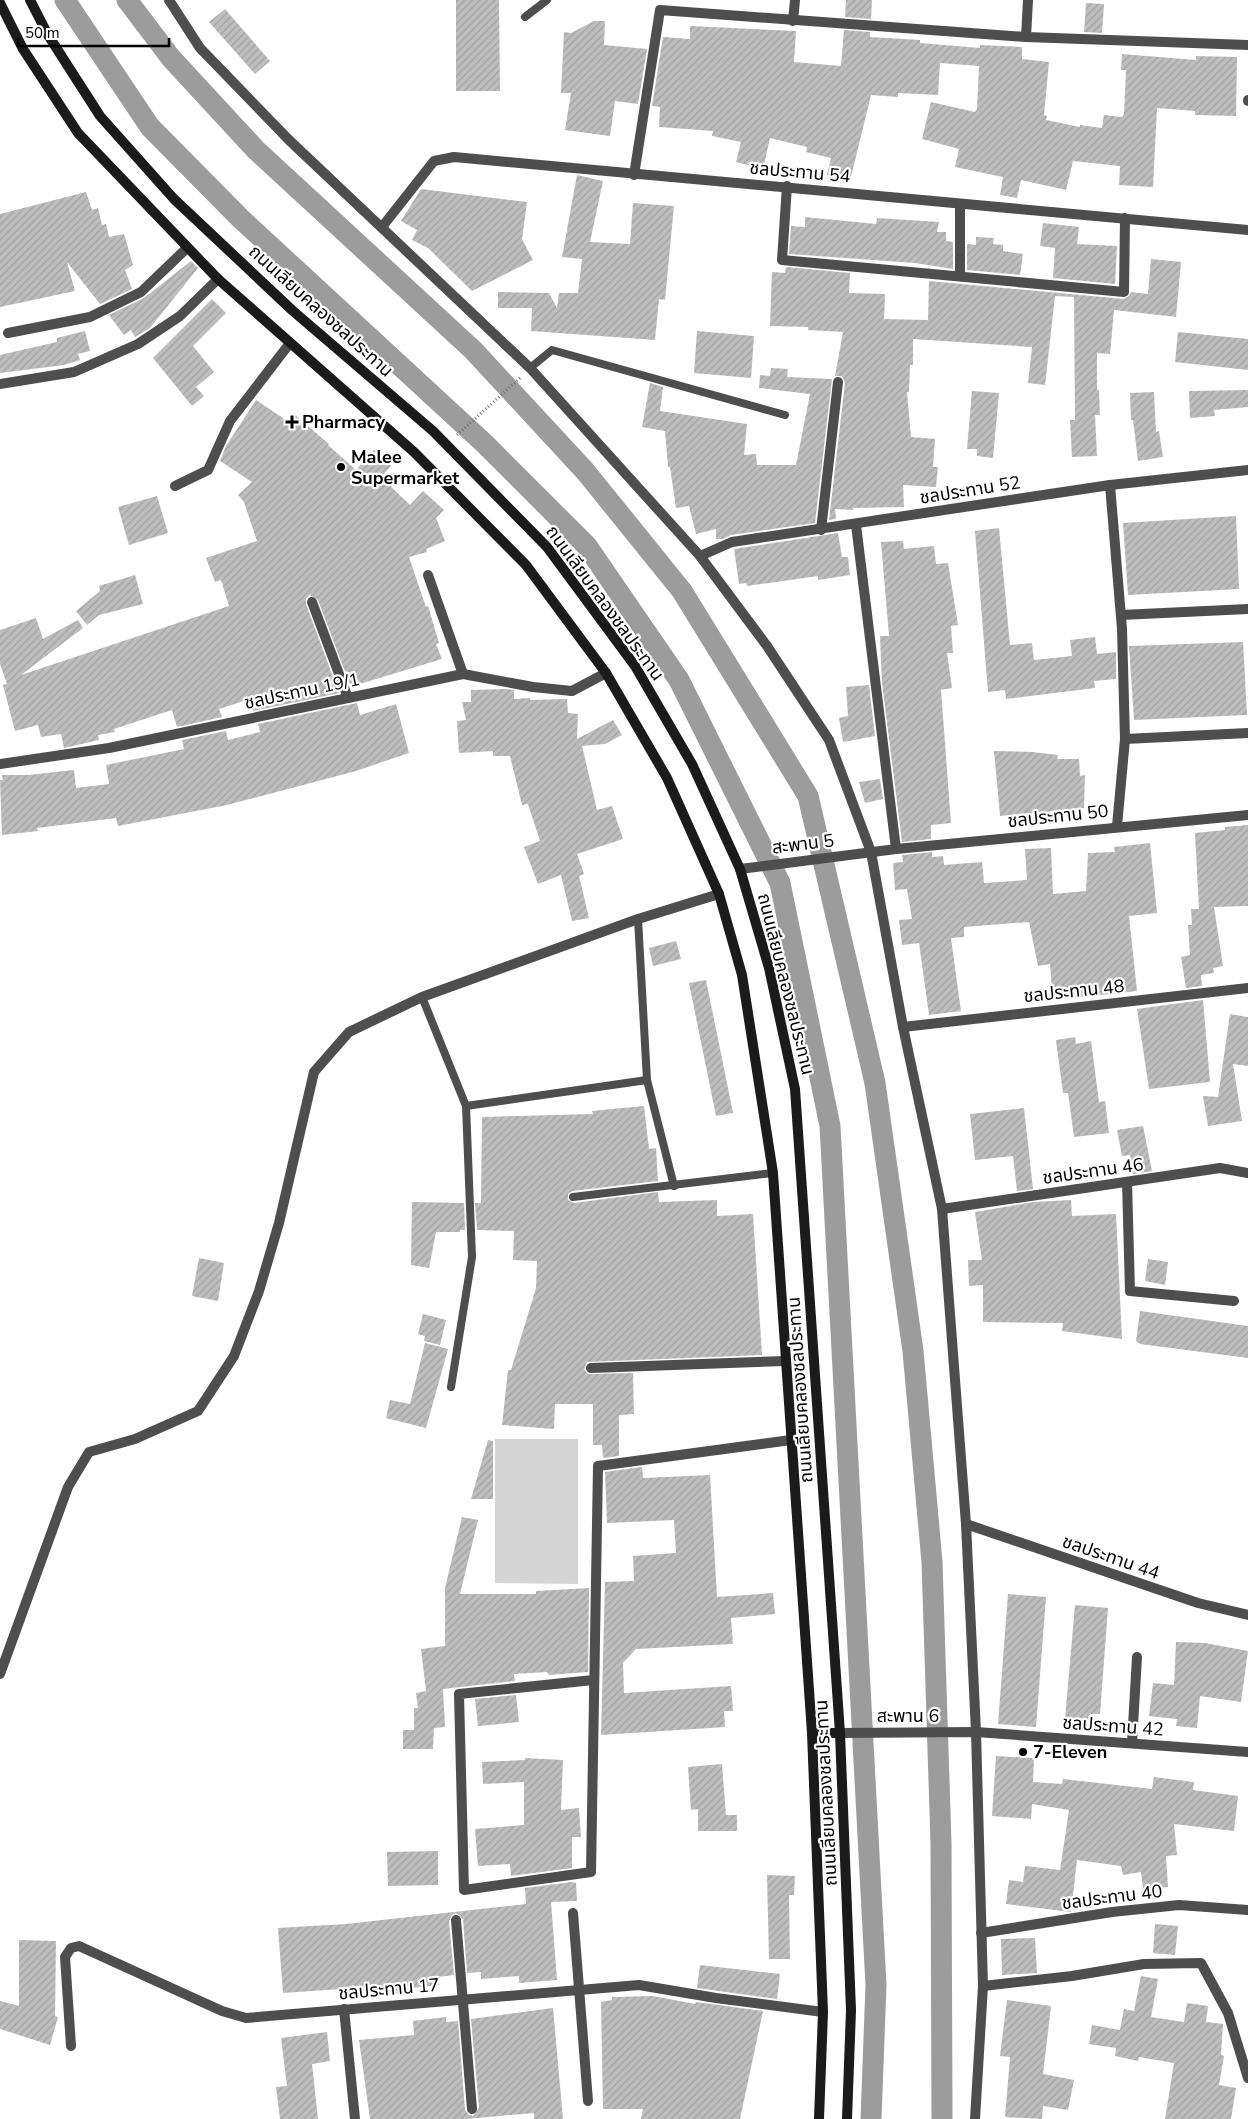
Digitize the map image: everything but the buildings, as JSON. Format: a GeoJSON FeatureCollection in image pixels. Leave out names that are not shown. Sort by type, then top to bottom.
{"type":"FeatureCollection","features":[{"type":"Feature","properties":{"kind":"street","name":"ถนนเลียบคลองชลประทาน"},"geometry":{"type":"LineString","coordinates":[[30,0],[48,36],[100,116],[174,199],[293,311],[446,445],[548,547],[635,666],[692,764],[740,869],[769,968],[795,1088],[840,1733],[851,2010],[847,2119]]}},
{"type":"Feature","properties":{"kind":"street"},"geometry":{"type":"LineString","coordinates":[[169,0],[200,48],[289,140],[530,368],[700,556],[767,646],[829,740],[871,852],[903,1027],[942,1209],[966,1524],[976,1732],[983,1986],[975,2119]]}},
{"type":"Feature","properties":{"kind":"street"},"geometry":{"type":"LineString","coordinates":[[793,22],[794,0]]}},
{"type":"Feature","properties":{"kind":"street"},"geometry":{"type":"LineString","coordinates":[[1026,38],[1028,0]]}},
{"type":"Feature","properties":{"kind":"street","name":"ถนนเลียบคลองชลประทาน"},"geometry":{"type":"LineString","coordinates":[[0,3],[23,49],[78,133],[218,279],[414,452],[526,565],[606,673],[667,778],[719,894],[742,974],[773,1173],[812,1733],[823,2012],[819,2119]]}},
{"type":"Feature","properties":{"kind":"street"},"geometry":{"type":"LineString","coordinates":[[634,174],[660,10],[793,22],[1026,38],[1248,45]]}},
{"type":"Feature","properties":{"kind":"street","name":"ชลประทาน 54"},"geometry":{"type":"LineString","coordinates":[[382,227],[434,161],[444,158],[461,158],[787,186],[1248,230]]}},
{"type":"Feature","properties":{"kind":"street"},"geometry":{"type":"LineString","coordinates":[[787,186],[782,260],[1124,292],[1125,218]]}},
{"type":"Feature","properties":{"kind":"street"},"geometry":{"type":"LineString","coordinates":[[960,204],[960,276]]}},
{"type":"Feature","properties":{"kind":"street"},"geometry":{"type":"LineString","coordinates":[[8,333],[90,317],[141,292],[187,248]]}},
{"type":"Feature","properties":{"kind":"street"},"geometry":{"type":"LineString","coordinates":[[0,384],[74,372],[138,344],[180,316],[218,279]]}},
{"type":"Feature","properties":{"kind":"street"},"geometry":{"type":"LineString","coordinates":[[175,486],[208,470],[230,421],[290,343]]}},
{"type":"Feature","properties":{"kind":"street"},"geometry":{"type":"LineString","coordinates":[[821,530],[838,382]]}},
{"type":"Feature","properties":{"kind":"street","name":"ชลประทาน 52"},"geometry":{"type":"LineString","coordinates":[[700,556],[732,542],[856,525],[972,505],[1110,485],[1248,470]]}},
{"type":"Feature","properties":{"kind":"street"},"geometry":{"type":"LineString","coordinates":[[1110,485],[1121,615],[1125,739],[1117,826]]}},
{"type":"Feature","properties":{"kind":"street"},"geometry":{"type":"LineString","coordinates":[[856,525],[896,849]]}},
{"type":"Feature","properties":{"kind":"street"},"geometry":{"type":"LineString","coordinates":[[428,575],[463,674]]}},
{"type":"Feature","properties":{"kind":"street"},"geometry":{"type":"LineString","coordinates":[[312,602],[348,698]]}},
{"type":"Feature","properties":{"kind":"street"},"geometry":{"type":"LineString","coordinates":[[1121,615],[1248,609]]}},
{"type":"Feature","properties":{"kind":"street","name":"ชลประทาน 19/1"},"geometry":{"type":"LineString","coordinates":[[0,764],[109,748],[463,674],[532,687],[572,691],[606,673]]}},
{"type":"Feature","properties":{"kind":"street"},"geometry":{"type":"LineString","coordinates":[[1125,739],[1248,733]]}},
{"type":"Feature","properties":{"kind":"street","name":"ชลประทาน 50"},"geometry":{"type":"LineString","coordinates":[[871,852],[1117,826],[1248,815]]}},
{"type":"Feature","properties":{"kind":"street","name":"สะพาน 5"},"geometry":{"type":"LineString","coordinates":[[740,869],[871,852]]}},
{"type":"Feature","properties":{"kind":"street"},"geometry":{"type":"LineString","coordinates":[[0,1674],[68,1487],[89,1452],[135,1439],[198,1410],[234,1356],[259,1291],[279,1223],[314,1072],[349,1032],[422,997],[638,919],[719,894]]}},
{"type":"Feature","properties":{"kind":"street","name":"ชลประทาน 48"},"geometry":{"type":"LineString","coordinates":[[903,1027],[1248,988]]}},
{"type":"Feature","properties":{"kind":"street","name":"ชลประทาน 46"},"geometry":{"type":"LineString","coordinates":[[942,1209],[1220,1168],[1248,1174]]}},
{"type":"Feature","properties":{"kind":"street"},"geometry":{"type":"LineString","coordinates":[[1127,1182],[1130,1291],[1234,1301]]}},
{"type":"Feature","properties":{"kind":"street"},"geometry":{"type":"LineString","coordinates":[[591,1368],[786,1361]]}},
{"type":"Feature","properties":{"kind":"street"},"geometry":{"type":"LineString","coordinates":[[594,1680],[459,1694],[464,1890],[591,1872],[598,1466],[792,1440]]}},
{"type":"Feature","properties":{"kind":"street","name":"ชลประทาน 44"},"geometry":{"type":"LineString","coordinates":[[966,1524],[1198,1603],[1248,1615]]}},
{"type":"Feature","properties":{"kind":"street"},"geometry":{"type":"LineString","coordinates":[[1132,1744],[1137,1656]]}},
{"type":"Feature","properties":{"kind":"street","name":"สะพาน 6"},"geometry":{"type":"LineString","coordinates":[[840,1733],[976,1732]]}},
{"type":"Feature","properties":{"kind":"street","name":"ชลประทาน 42"},"geometry":{"type":"LineString","coordinates":[[976,1732],[1248,1752]]}},
{"type":"Feature","properties":{"kind":"street"},"geometry":{"type":"LineString","coordinates":[[812,1733],[840,1733]]}},
{"type":"Feature","properties":{"kind":"street","name":"ชลประทาน 40"},"geometry":{"type":"LineString","coordinates":[[981,1933],[1112,1912],[1180,1905],[1248,1910]]}},
{"type":"Feature","properties":{"kind":"street"},"geometry":{"type":"LineString","coordinates":[[573,1912],[588,2101]]}},
{"type":"Feature","properties":{"kind":"street"},"geometry":{"type":"LineString","coordinates":[[456,1920],[472,2109]]}},
{"type":"Feature","properties":{"kind":"street","name":"ชลประทาน 17"},"geometry":{"type":"LineString","coordinates":[[70,2046],[65,1957],[71,1948],[79,1946],[222,2011],[246,2018],[639,1985],[716,1998],[823,2012]]}},
{"type":"Feature","properties":{"kind":"street"},"geometry":{"type":"LineString","coordinates":[[983,1986],[1072,1976],[1144,1964],[1201,1963],[1228,2013],[1247,2074]]}},
{"type":"Feature","properties":{"kind":"street"},"geometry":{"type":"LineString","coordinates":[[344,2009],[355,2119]]}},
{"type":"Feature","properties":{"kind":"lane"},"geometry":{"type":"LineString","coordinates":[[525,17],[546,0]]}},
{"type":"Feature","properties":{"kind":"lane"},"geometry":{"type":"LineString","coordinates":[[530,368],[552,350],[785,415]]}},
{"type":"Feature","properties":{"kind":"lane"},"geometry":{"type":"LineString","coordinates":[[638,919],[647,1080],[674,1186]]}},
{"type":"Feature","properties":{"kind":"lane"},"geometry":{"type":"LineString","coordinates":[[422,997],[466,1106],[472,1257],[451,1387]]}},
{"type":"Feature","properties":{"kind":"lane"},"geometry":{"type":"LineString","coordinates":[[466,1106],[647,1080]]}},
{"type":"Feature","properties":{"kind":"lane"},"geometry":{"type":"LineString","coordinates":[[573,1197],[773,1173]]}},
{"type":"Feature","properties":{"kind":"path"},"geometry":{"type":"LineString","coordinates":[[446,445],[530,368]]}},
{"type":"Feature","properties":{"kind":"shaded area"},"geometry":{"type":"Polygon","coordinates":[[[495,1439],[578,1439],[578,1584],[495,1583],[495,1439]]]}},
{"type":"Feature","properties":{"kind":"waterway"},"geometry":{"type":"LineString","coordinates":[[65,0],[150,127],[240,218],[485,444],[587,546],[679,680],[780,883],[830,1126],[876,1985],[871,2119]]}},
{"type":"Feature","properties":{"kind":"waterway"},"geometry":{"type":"LineString","coordinates":[[127,0],[171,58],[256,150],[473,350],[585,471],[682,591],[808,796],[875,1083],[913,1351],[932,1562],[941,1843],[942,2119]]}},
{"type":"Feature","properties":{"kind":"place","name":"Pharmacy"},"geometry":{"type":"Point","coordinates":[292,422]}},
{"type":"Feature","properties":{"kind":"place","name":"Malee Supermarket"},"geometry":{"type":"Point","coordinates":[341,467]}},
{"type":"Feature","properties":{"kind":"place","name":"7-Eleven"},"geometry":{"type":"Point","coordinates":[1023,1752]}}]}
